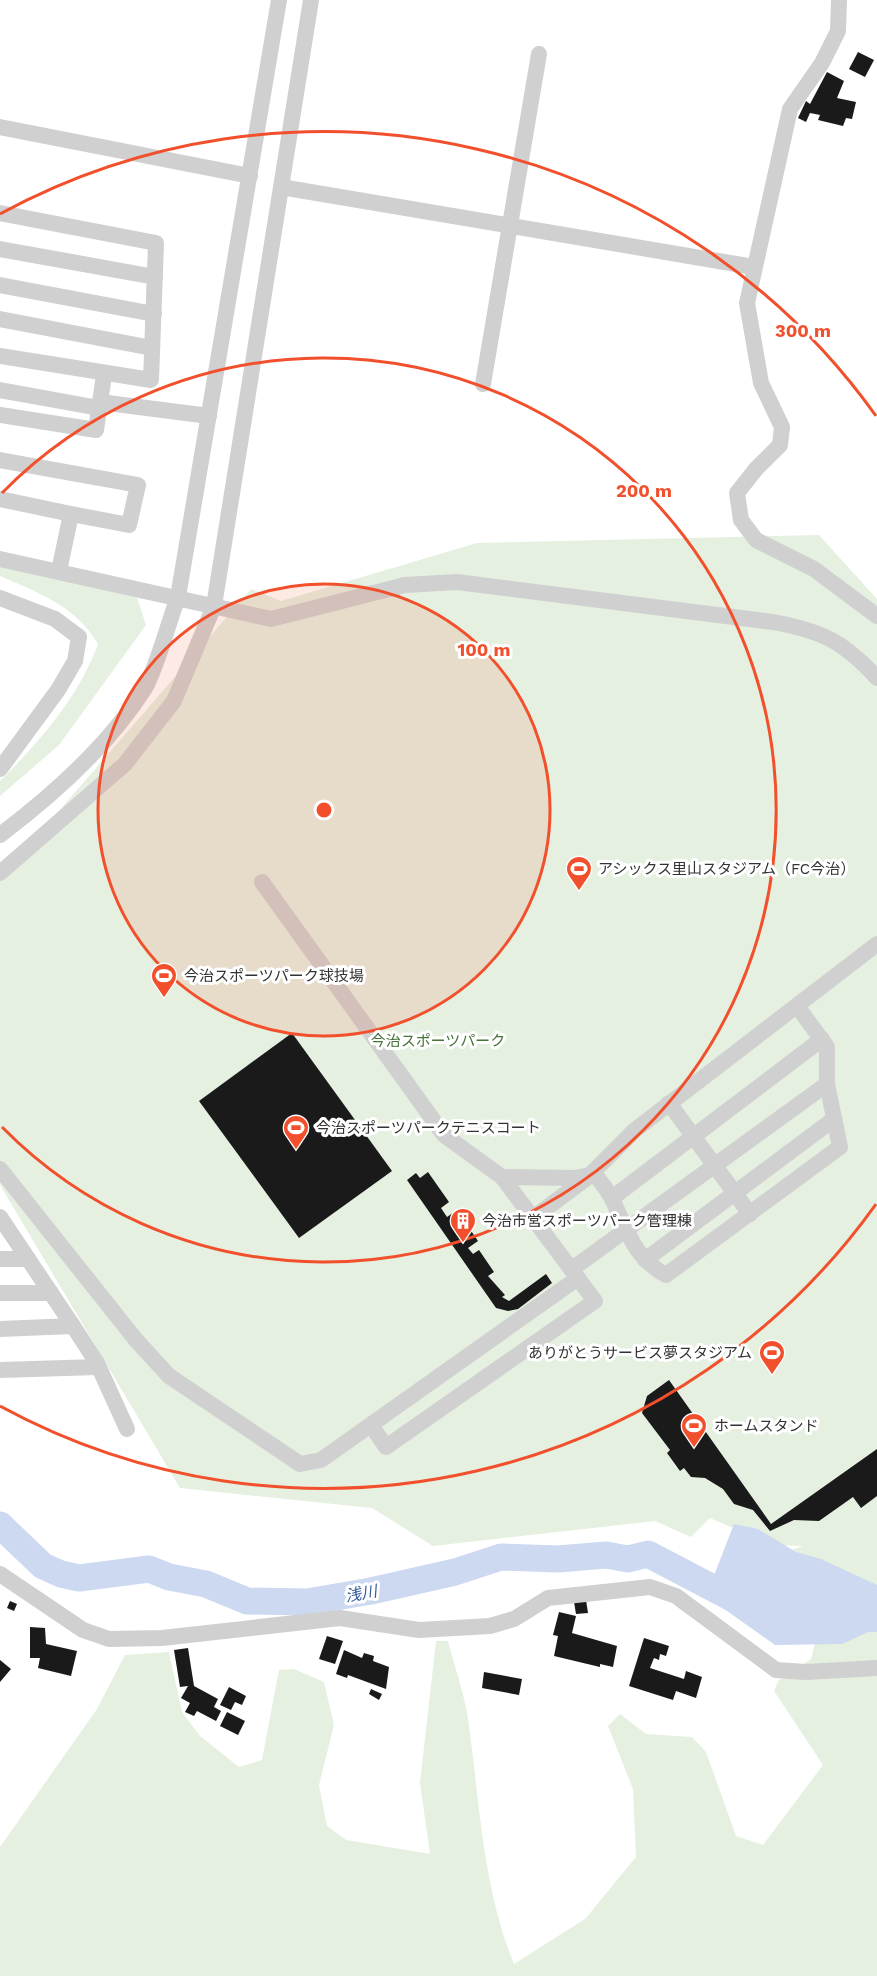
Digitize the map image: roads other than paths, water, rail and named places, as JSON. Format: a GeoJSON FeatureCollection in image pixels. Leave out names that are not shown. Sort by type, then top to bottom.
{"type":"FeatureCollection","features":[{"type":"Feature","properties":{"kind":"street"},"geometry":{"type":"LineString","coordinates":[[0,836],[32,811],[103,741],[146,686],[178,597],[279,0]]}},
{"type":"Feature","properties":{"kind":"street"},"geometry":{"type":"LineString","coordinates":[[0,873],[125,764],[174,701],[214,606],[310,0]]}},
{"type":"Feature","properties":{"kind":"street"},"geometry":{"type":"LineString","coordinates":[[839,0],[838,31],[822,63],[790,109],[747,303],[761,383],[782,427],[780,446],[756,469],[737,493],[741,520],[756,540],[814,569],[877,616]]}},
{"type":"Feature","properties":{"kind":"street"},"geometry":{"type":"LineString","coordinates":[[483,384],[539,54]]}},
{"type":"Feature","properties":{"kind":"street"},"geometry":{"type":"LineString","coordinates":[[0,127],[250,176]]}},
{"type":"Feature","properties":{"kind":"street"},"geometry":{"type":"LineString","coordinates":[[281,187],[754,267]]}},
{"type":"Feature","properties":{"kind":"street"},"geometry":{"type":"LineString","coordinates":[[0,213],[156,243],[151,380],[104,375],[0,356]]}},
{"type":"Feature","properties":{"kind":"street"},"geometry":{"type":"LineString","coordinates":[[0,249],[155,277]]}},
{"type":"Feature","properties":{"kind":"street"},"geometry":{"type":"LineString","coordinates":[[0,285],[154,314]]}},
{"type":"Feature","properties":{"kind":"street"},"geometry":{"type":"LineString","coordinates":[[0,319],[152,348]]}},
{"type":"Feature","properties":{"kind":"street"},"geometry":{"type":"LineString","coordinates":[[0,415],[96,430],[104,375]]}},
{"type":"Feature","properties":{"kind":"street"},"geometry":{"type":"LineString","coordinates":[[0,390],[100,405],[209,416]]}},
{"type":"Feature","properties":{"kind":"street"},"geometry":{"type":"LineString","coordinates":[[0,460],[138,485],[129,525],[0,499]]}},
{"type":"Feature","properties":{"kind":"street"},"geometry":{"type":"LineString","coordinates":[[58,571],[71,514]]}},
{"type":"Feature","properties":{"kind":"street"},"geometry":{"type":"LineString","coordinates":[[0,559],[178,597],[272,620],[405,585],[457,582],[809,629],[853,652],[877,678]]}},
{"type":"Feature","properties":{"kind":"street"},"geometry":{"type":"LineString","coordinates":[[0,598],[56,619],[79,637],[75,661],[64,681],[0,769]]}},
{"type":"Feature","properties":{"kind":"street"},"geometry":{"type":"LineString","coordinates":[[262,882],[444,1135],[502,1177],[595,1301],[386,1447],[371,1425]]}},
{"type":"Feature","properties":{"kind":"street"},"geometry":{"type":"LineString","coordinates":[[533,1218],[592,1174],[610,1154],[669,1103],[877,944]]}},
{"type":"Feature","properties":{"kind":"street"},"geometry":{"type":"LineString","coordinates":[[592,1174],[612,1198],[624,1231],[650,1267],[666,1275],[840,1147],[827,1084],[827,1047],[797,1006]]}},
{"type":"Feature","properties":{"kind":"street"},"geometry":{"type":"LineString","coordinates":[[612,1198],[822,1039]]}},
{"type":"Feature","properties":{"kind":"street"},"geometry":{"type":"LineString","coordinates":[[0,1169],[136,1340],[169,1377],[300,1464],[321,1461],[371,1425],[575,1274],[624,1231],[827,1084]]}},
{"type":"Feature","properties":{"kind":"street"},"geometry":{"type":"LineString","coordinates":[[669,1103],[750,1214]]}},
{"type":"Feature","properties":{"kind":"street"},"geometry":{"type":"LineString","coordinates":[[645,1260],[834,1119]]}},
{"type":"Feature","properties":{"kind":"street"},"geometry":{"type":"LineString","coordinates":[[502,1177],[575,1178],[592,1174]]}},
{"type":"Feature","properties":{"kind":"street"},"geometry":{"type":"LineString","coordinates":[[2,1223],[99,1367],[127,1429]]}},
{"type":"Feature","properties":{"kind":"street"},"geometry":{"type":"LineString","coordinates":[[0,1259],[28,1259]]}},
{"type":"Feature","properties":{"kind":"street"},"geometry":{"type":"LineString","coordinates":[[0,1293],[51,1293]]}},
{"type":"Feature","properties":{"kind":"street"},"geometry":{"type":"LineString","coordinates":[[0,1329],[73,1326]]}},
{"type":"Feature","properties":{"kind":"street"},"geometry":{"type":"LineString","coordinates":[[0,1370],[99,1367]]}},
{"type":"Feature","properties":{"kind":"street"},"geometry":{"type":"LineString","coordinates":[[0,1574],[83,1630],[109,1639],[162,1638],[340,1618],[419,1630],[490,1626],[514,1619],[548,1598],[650,1587],[676,1596],[776,1671],[806,1672],[877,1668]]}},
{"type":"Feature","properties":{"kind":"water"},"geometry":{"type":"Polygon","coordinates":[[[734,1524],[758,1529],[796,1552],[821,1559],[877,1585],[877,1632],[868,1632],[842,1644],[775,1645],[706,1596],[734,1524]]]}},
{"type":"Feature","properties":{"kind":"waterway","name":"浅川"},"geometry":{"type":"LineString","coordinates":[[0,1525],[43,1566],[61,1574],[79,1578],[149,1569],[169,1577],[206,1584],[247,1601],[307,1602],[371,1591],[455,1572],[501,1557],[558,1559],[606,1555],[628,1559],[648,1554],[732,1598]]}},
{"type":"Feature","properties":{"kind":"place","name":"アシックス里山スタジアム（FC今治）"},"geometry":{"type":"Point","coordinates":[579,892]}},
{"type":"Feature","properties":{"kind":"place","name":"今治スポーツパーク球技場"},"geometry":{"type":"Point","coordinates":[164,999]}},
{"type":"Feature","properties":{"kind":"place","name":"今治スポーツパークテニスコート"},"geometry":{"type":"Point","coordinates":[296,1151]}},
{"type":"Feature","properties":{"kind":"place","name":"今治市営スポーツパーク管理棟"},"geometry":{"type":"Point","coordinates":[463,1244]}},
{"type":"Feature","properties":{"kind":"place","name":"ありがとうサービス夢スタジアム"},"geometry":{"type":"Point","coordinates":[772,1376]}},
{"type":"Feature","properties":{"kind":"place","name":"ホームスタンド"},"geometry":{"type":"Point","coordinates":[694,1449]}},
{"type":"Feature","properties":{"kind":"park label","name":"今治スポーツパーク"},"geometry":{"type":"Point","coordinates":[438,1041]}}]}
